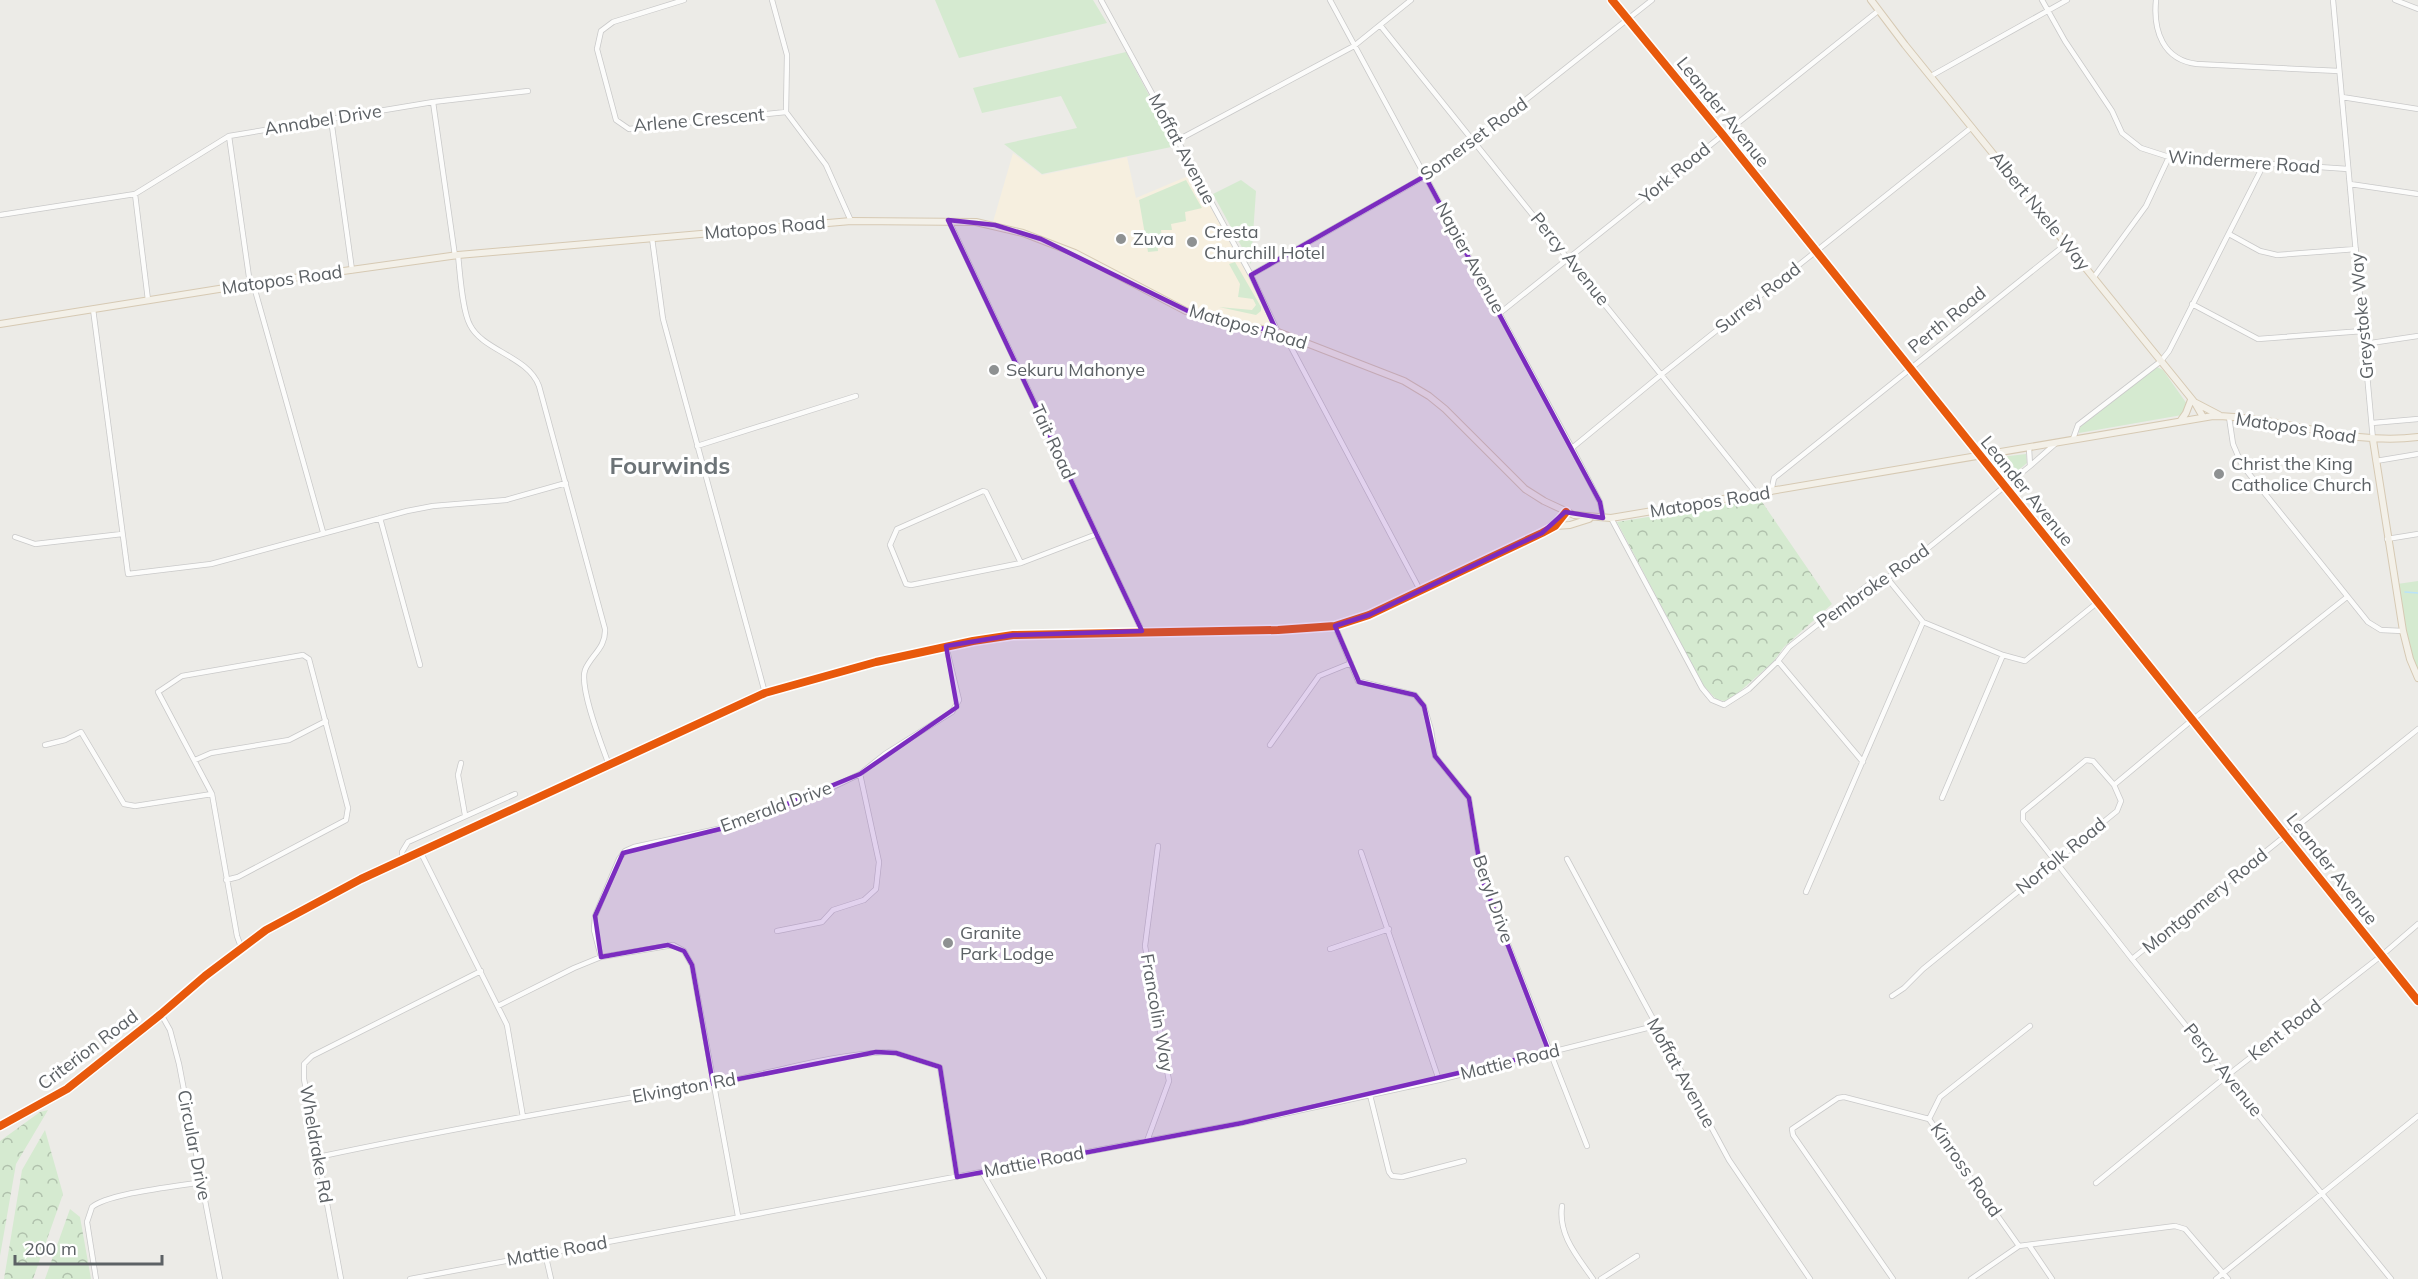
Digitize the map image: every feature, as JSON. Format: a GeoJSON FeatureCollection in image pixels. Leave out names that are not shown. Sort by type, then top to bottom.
{"type":"FeatureCollection","features":[{"type":"Feature","properties":{"kind":"main road","name":"Albert Nxele Way"},"geometry":{"type":"LineString","coordinates":[[1869,0],[2192,400]]}},
{"type":"Feature","properties":{"kind":"main road","name":"Matopos Road"},"geometry":{"type":"LineString","coordinates":[[0,324],[251,284],[456,255],[851,221],[948,220],[976,222],[1023,233],[1075,253],[1186,310],[1224,322],[1281,333],[1404,381],[1445,409],[1525,489],[1566,512],[1592,518],[1607,518],[1757,495],[2199,418],[2226,416],[2250,418],[2373,440],[2418,437]]}},
{"type":"Feature","properties":{"kind":"main road"},"geometry":{"type":"LineString","coordinates":[[2192,400],[2226,416]]}},
{"type":"Feature","properties":{"kind":"main road"},"geometry":{"type":"LineString","coordinates":[[2192,400],[2199,418]]}},
{"type":"Feature","properties":{"kind":"main road"},"geometry":{"type":"LineString","coordinates":[[2181,421],[2192,400]]}},
{"type":"Feature","properties":{"kind":"main road","name":"Greystoke Way"},"geometry":{"type":"LineString","coordinates":[[2373,440],[2403,631]]}},
{"type":"Feature","properties":{"kind":"main road"},"geometry":{"type":"LineString","coordinates":[[1555,526],[1570,525],[1592,518]]}},
{"type":"Feature","properties":{"kind":"main road"},"geometry":{"type":"LineString","coordinates":[[2403,631],[2410,659],[2418,678]]}},
{"type":"Feature","properties":{"kind":"street","name":"Arlene Crescent"},"geometry":{"type":"LineString","coordinates":[[684,0],[613,22],[602,31],[597,49],[616,120],[629,129],[786,112]]}},
{"type":"Feature","properties":{"kind":"street"},"geometry":{"type":"LineString","coordinates":[[772,0],[787,55],[786,112],[826,165],[851,221]]}},
{"type":"Feature","properties":{"kind":"street","name":"Moffat Avenue"},"geometry":{"type":"LineString","coordinates":[[1101,0],[1420,590]]}},
{"type":"Feature","properties":{"kind":"street","name":"Napier Avenue"},"geometry":{"type":"LineString","coordinates":[[1330,0],[1500,313],[1607,518]]}},
{"type":"Feature","properties":{"kind":"street"},"geometry":{"type":"LineString","coordinates":[[1178,140],[1354,46],[1411,0]]}},
{"type":"Feature","properties":{"kind":"street","name":"Leander Avenue"},"geometry":{"type":"LineString","coordinates":[[1612,0],[2418,1001]]}},
{"type":"Feature","properties":{"kind":"street","name":"Somerset Road"},"geometry":{"type":"LineString","coordinates":[[1251,275],[1438,170],[1652,0]]}},
{"type":"Feature","properties":{"kind":"street","name":"Windermere Road"},"geometry":{"type":"LineString","coordinates":[[2042,0],[2065,41],[2112,111],[2122,133],[2141,148],[2169,158],[2348,169]]}},
{"type":"Feature","properties":{"kind":"street"},"geometry":{"type":"LineString","coordinates":[[1931,76],[2067,0]]}},
{"type":"Feature","properties":{"kind":"street"},"geometry":{"type":"LineString","coordinates":[[2156,0],[2155,18],[2159,38],[2169,51],[2182,60],[2197,64],[2339,71]]}},
{"type":"Feature","properties":{"kind":"street","name":"Greystoke Way"},"geometry":{"type":"LineString","coordinates":[[2333,0],[2373,440]]}},
{"type":"Feature","properties":{"kind":"street"},"geometry":{"type":"LineString","coordinates":[[2395,0],[2418,9]]}},
{"type":"Feature","properties":{"kind":"street","name":"York Road"},"geometry":{"type":"LineString","coordinates":[[1500,313],[1876,9]]}},
{"type":"Feature","properties":{"kind":"street","name":"Percy Avenue"},"geometry":{"type":"LineString","coordinates":[[1380,25],[1757,495]]}},
{"type":"Feature","properties":{"kind":"street","name":"Annabel Drive"},"geometry":{"type":"LineString","coordinates":[[135,194],[229,136],[433,102],[528,91]]}},
{"type":"Feature","properties":{"kind":"street"},"geometry":{"type":"LineString","coordinates":[[2342,97],[2418,109]]}},
{"type":"Feature","properties":{"kind":"street"},"geometry":{"type":"LineString","coordinates":[[433,102],[456,255],[470,326],[478,335],[534,376],[539,386],[605,629],[602,646],[586,667],[583,679],[591,712],[609,765]]}},
{"type":"Feature","properties":{"kind":"street"},"geometry":{"type":"LineString","coordinates":[[331,119],[352,270]]}},
{"type":"Feature","properties":{"kind":"street","name":"Surrey Road"},"geometry":{"type":"LineString","coordinates":[[1572,448],[1972,127]]}},
{"type":"Feature","properties":{"kind":"street"},"geometry":{"type":"LineString","coordinates":[[229,136],[251,284],[323,532]]}},
{"type":"Feature","properties":{"kind":"street"},"geometry":{"type":"LineString","coordinates":[[2094,277],[2146,206],[2169,158]]}},
{"type":"Feature","properties":{"kind":"street"},"geometry":{"type":"LineString","coordinates":[[2073,439],[2078,425],[2161,361],[2169,351],[2264,164]]}},
{"type":"Feature","properties":{"kind":"street"},"geometry":{"type":"LineString","coordinates":[[2350,184],[2418,194]]}},
{"type":"Feature","properties":{"kind":"street"},"geometry":{"type":"LineString","coordinates":[[0,215],[135,194],[148,300]]}},
{"type":"Feature","properties":{"kind":"street","name":"Tait Road"},"geometry":{"type":"LineString","coordinates":[[948,220],[1143,631]]}},
{"type":"Feature","properties":{"kind":"street"},"geometry":{"type":"LineString","coordinates":[[2229,234],[2260,251],[2277,255],[2356,249]]}},
{"type":"Feature","properties":{"kind":"street"},"geometry":{"type":"LineString","coordinates":[[652,238],[663,319],[765,693]]}},
{"type":"Feature","properties":{"kind":"street","name":"Perth Road"},"geometry":{"type":"LineString","coordinates":[[1771,492],[1774,478],[2066,244]]}},
{"type":"Feature","properties":{"kind":"street"},"geometry":{"type":"LineString","coordinates":[[2192,304],[2259,339],[2363,331]]}},
{"type":"Feature","properties":{"kind":"street"},"geometry":{"type":"LineString","coordinates":[[93,309],[128,574],[211,564],[380,518],[433,506],[506,500],[566,483]]}},
{"type":"Feature","properties":{"kind":"street"},"geometry":{"type":"LineString","coordinates":[[2364,344],[2418,336]]}},
{"type":"Feature","properties":{"kind":"street"},"geometry":{"type":"LineString","coordinates":[[697,446],[856,396]]}},
{"type":"Feature","properties":{"kind":"street"},"geometry":{"type":"LineString","coordinates":[[2226,416],[2233,444],[2242,465],[2347,597],[2373,626],[2381,630],[2403,631]]}},
{"type":"Feature","properties":{"kind":"street"},"geometry":{"type":"LineString","coordinates":[[2372,423],[2418,419]]}},
{"type":"Feature","properties":{"kind":"street","name":"Pembroke Road"},"geometry":{"type":"LineString","coordinates":[[1607,518],[1702,688],[1712,700],[1720,704],[1729,704],[1749,689],[1789,647],[1873,581],[1887,578],[1917,557],[2056,443]]}},
{"type":"Feature","properties":{"kind":"street"},"geometry":{"type":"LineString","coordinates":[[2029,448],[2030,466]]}},
{"type":"Feature","properties":{"kind":"street"},"geometry":{"type":"LineString","coordinates":[[2376,461],[2418,454]]}},
{"type":"Feature","properties":{"kind":"street"},"geometry":{"type":"LineString","coordinates":[[1021,563],[986,492],[982,491],[897,529],[890,544],[906,584],[911,585],[1021,563],[1097,534]]}},
{"type":"Feature","properties":{"kind":"street"},"geometry":{"type":"LineString","coordinates":[[1555,526],[1566,512]]}},
{"type":"Feature","properties":{"kind":"street"},"geometry":{"type":"LineString","coordinates":[[380,518],[420,664]]}},
{"type":"Feature","properties":{"kind":"street","name":"Criterion Road"},"geometry":{"type":"LineString","coordinates":[[0,1126],[67,1089],[241,947],[291,915],[420,851],[765,693],[855,667],[946,646],[1013,635],[1278,630],[1335,626],[1369,615],[1555,526]]}},
{"type":"Feature","properties":{"kind":"street"},"geometry":{"type":"LineString","coordinates":[[15,537],[35,544],[122,534]]}},
{"type":"Feature","properties":{"kind":"street"},"geometry":{"type":"LineString","coordinates":[[2387,539],[2418,534]]}},
{"type":"Feature","properties":{"kind":"street"},"geometry":{"type":"LineString","coordinates":[[1887,578],[1923,622],[2003,655],[2021,660],[2028,660],[2098,602]]}},
{"type":"Feature","properties":{"kind":"street"},"geometry":{"type":"LineString","coordinates":[[2114,785],[2347,597]]}},
{"type":"Feature","properties":{"kind":"street"},"geometry":{"type":"LineString","coordinates":[[1806,892],[1923,622]]}},
{"type":"Feature","properties":{"kind":"street","name":"Beryl Drive"},"geometry":{"type":"LineString","coordinates":[[1335,626],[1358,681],[1415,695],[1424,706],[1435,756],[1469,798],[1482,878],[1549,1052]]}},
{"type":"Feature","properties":{"kind":"street","name":"Emerald Drive"},"geometry":{"type":"LineString","coordinates":[[601,957],[594,930],[595,916],[619,859],[625,851],[736,825],[816,795],[860,774],[885,754],[957,707],[958,700],[946,646]]}},
{"type":"Feature","properties":{"kind":"street"},"geometry":{"type":"LineString","coordinates":[[226,880],[238,877],[346,820],[348,808],[326,721],[309,659],[303,655],[182,676],[158,692],[212,794],[226,880],[241,947]]}},
{"type":"Feature","properties":{"kind":"street"},"geometry":{"type":"LineString","coordinates":[[1942,798],[2003,655]]}},
{"type":"Feature","properties":{"kind":"street"},"geometry":{"type":"LineString","coordinates":[[1778,661],[1863,762]]}},
{"type":"Feature","properties":{"kind":"street"},"geometry":{"type":"LineString","coordinates":[[1270,745],[1319,676],[1351,663]]}},
{"type":"Feature","properties":{"kind":"street"},"geometry":{"type":"LineString","coordinates":[[195,760],[211,753],[289,740],[326,721]]}},
{"type":"Feature","properties":{"kind":"street","name":"Montgomery Road"},"geometry":{"type":"LineString","coordinates":[[2132,959],[2418,729]]}},
{"type":"Feature","properties":{"kind":"street"},"geometry":{"type":"LineString","coordinates":[[45,745],[65,740],[81,732],[124,804],[135,806],[212,794]]}},
{"type":"Feature","properties":{"kind":"street","name":"Percy Avenue"},"geometry":{"type":"LineString","coordinates":[[2114,785],[2093,761],[2086,760],[2023,812],[2023,820],[2132,959],[2391,1279]]}},
{"type":"Feature","properties":{"kind":"street"},"geometry":{"type":"LineString","coordinates":[[461,763],[458,775],[465,815]]}},
{"type":"Feature","properties":{"kind":"street"},"geometry":{"type":"LineString","coordinates":[[777,931],[822,922],[833,910],[864,900],[876,889],[879,862],[860,774]]}},
{"type":"Feature","properties":{"kind":"street","name":"Norfolk Road"},"geometry":{"type":"LineString","coordinates":[[1892,996],[2117,811],[2121,801],[2114,785]]}},
{"type":"Feature","properties":{"kind":"street"},"geometry":{"type":"LineString","coordinates":[[402,860],[402,852],[408,842],[515,794]]}},
{"type":"Feature","properties":{"kind":"street","name":"Francolin Way"},"geometry":{"type":"LineString","coordinates":[[1147,1141],[1169,1081],[1145,946],[1158,846]]}},
{"type":"Feature","properties":{"kind":"street"},"geometry":{"type":"LineString","coordinates":[[420,851],[498,1006],[510,1037],[523,1117]]}},
{"type":"Feature","properties":{"kind":"street"},"geometry":{"type":"LineString","coordinates":[[1361,852],[1439,1080]]}},
{"type":"Feature","properties":{"kind":"street","name":"Moffat Avenue"},"geometry":{"type":"LineString","coordinates":[[1567,859],[1729,1161],[1810,1279]]}},
{"type":"Feature","properties":{"kind":"street","name":"Kent Road"},"geometry":{"type":"LineString","coordinates":[[2096,1183],[2418,924]]}},
{"type":"Feature","properties":{"kind":"street"},"geometry":{"type":"LineString","coordinates":[[1330,949],[1389,929]]}},
{"type":"Feature","properties":{"kind":"street"},"geometry":{"type":"LineString","coordinates":[[498,1006],[601,957],[668,945],[680,947],[692,965],[738,1216]]}},
{"type":"Feature","properties":{"kind":"street","name":"Wheldrake Rd"},"geometry":{"type":"LineString","coordinates":[[341,1279],[303,1068],[312,1056],[481,971]]}},
{"type":"Feature","properties":{"kind":"street","name":"Circular Drive"},"geometry":{"type":"LineString","coordinates":[[161,1014],[175,1048],[220,1279]]}},
{"type":"Feature","properties":{"kind":"street","name":"Mattie Road"},"geometry":{"type":"LineString","coordinates":[[410,1279],[1147,1141],[1439,1080],[1655,1026]]}},
{"type":"Feature","properties":{"kind":"street","name":"Kinross Road"},"geometry":{"type":"LineString","coordinates":[[2019,1246],[1929,1119],[1940,1098],[2030,1026]]}},
{"type":"Feature","properties":{"kind":"street","name":"Elvington Rd"},"geometry":{"type":"LineString","coordinates":[[318,1157],[523,1117],[713,1084],[823,1060],[876,1052],[896,1053],[940,1067],[957,1177]]}},
{"type":"Feature","properties":{"kind":"street"},"geometry":{"type":"LineString","coordinates":[[1549,1052],[1587,1146]]}},
{"type":"Feature","properties":{"kind":"street"},"geometry":{"type":"LineString","coordinates":[[1370,1095],[1389,1172],[1392,1176],[1402,1177],[1464,1161]]}},
{"type":"Feature","properties":{"kind":"street"},"geometry":{"type":"LineString","coordinates":[[1893,1279],[1793,1136],[1793,1127],[1838,1098],[1844,1097],[1929,1119]]}},
{"type":"Feature","properties":{"kind":"street"},"geometry":{"type":"LineString","coordinates":[[2216,1279],[2418,1116]]}},
{"type":"Feature","properties":{"kind":"street"},"geometry":{"type":"LineString","coordinates":[[982,1172],[1044,1279]]}},
{"type":"Feature","properties":{"kind":"street"},"geometry":{"type":"LineString","coordinates":[[96,1279],[87,1222],[92,1207],[117,1197],[201,1182]]}},
{"type":"Feature","properties":{"kind":"street"},"geometry":{"type":"LineString","coordinates":[[1562,1206],[1562,1227],[1566,1238],[1593,1279]]}},
{"type":"Feature","properties":{"kind":"street"},"geometry":{"type":"LineString","coordinates":[[1971,1279],[2019,1246],[2178,1226],[2185,1229],[2228,1279]]}},
{"type":"Feature","properties":{"kind":"street"},"geometry":{"type":"LineString","coordinates":[[2029,1245],[2052,1279]]}},
{"type":"Feature","properties":{"kind":"street"},"geometry":{"type":"LineString","coordinates":[[545,1253],[551,1279]]}},
{"type":"Feature","properties":{"kind":"street"},"geometry":{"type":"LineString","coordinates":[[1601,1279],[1637,1256]]}},
{"type":"Feature","properties":{"kind":"highlighted area"},"geometry":{"type":"Polygon","coordinates":[[[1425,176],[1600,502],[1603,518],[1565,512],[1542,533],[1369,615],[1335,626],[1359,682],[1415,695],[1424,706],[1435,756],[1469,798],[1482,878],[1549,1052],[1242,1123],[957,1177],[940,1067],[896,1053],[876,1052],[713,1084],[692,965],[684,951],[668,945],[601,957],[595,916],[623,853],[736,825],[860,774],[957,707],[946,646],[1013,635],[1142,631],[948,220],[995,225],[1041,239],[1188,311],[1277,332],[1251,275],[1425,176]]]}},
{"type":"Feature","properties":{"kind":"shaded area"},"geometry":{"type":"Polygon","coordinates":[[[1013,153],[1042,175],[1127,157],[1136,198],[1193,174],[1274,329],[1223,319],[1189,309],[1075,250],[1026,230],[993,222],[1013,153]]]}},
{"type":"Feature","properties":{"kind":"green space"},"geometry":{"type":"Polygon","coordinates":[[[935,0],[1093,0],[1107,23],[959,58],[935,0]]]}},
{"type":"Feature","properties":{"kind":"green space"},"geometry":{"type":"Polygon","coordinates":[[[1126,52],[1176,146],[1042,174],[1004,144],[1077,128],[1061,96],[982,113],[973,88],[1126,52]]]}},
{"type":"Feature","properties":{"kind":"green space"},"geometry":{"type":"Polygon","coordinates":[[[1186,180],[1202,208],[1185,212],[1186,221],[1171,224],[1172,230],[1161,230],[1162,239],[1157,240],[1158,251],[1148,252],[1139,200],[1186,180]]]}},
{"type":"Feature","properties":{"kind":"green space"},"geometry":{"type":"Polygon","coordinates":[[[1241,180],[1256,191],[1251,264],[1213,194],[1241,180]]]}},
{"type":"Feature","properties":{"kind":"green space"},"geometry":{"type":"Polygon","coordinates":[[[1235,262],[1261,307],[1261,311],[1256,315],[1219,307],[1252,310],[1256,305],[1253,299],[1238,297],[1240,284],[1229,264],[1235,262]]]}},
{"type":"Feature","properties":{"kind":"green space"},"geometry":{"type":"Polygon","coordinates":[[[2157,367],[2163,370],[2187,404],[2182,415],[2079,433],[2080,427],[2157,367]]]}},
{"type":"Feature","properties":{"kind":"green space"},"geometry":{"type":"Polygon","coordinates":[[[2026,454],[2027,463],[2004,482],[1991,465],[1992,458],[2026,454]]]}},
{"type":"Feature","properties":{"kind":"green space"},"geometry":{"type":"Polygon","coordinates":[[[1760,499],[1832,604],[1728,702],[1716,699],[1703,685],[1617,522],[1760,499]]]}},
{"type":"Feature","properties":{"kind":"green space"},"geometry":{"type":"Polygon","coordinates":[[[2418,581],[2418,674],[2411,658],[2397,584],[2418,581]]]}},
{"type":"Feature","properties":{"kind":"green space"},"geometry":{"type":"Polygon","coordinates":[[[48,1110],[16,1164],[0,1256],[0,1141],[40,1112],[48,1110]]]}},
{"type":"Feature","properties":{"kind":"green space"},"geometry":{"type":"Polygon","coordinates":[[[45,1130],[63,1194],[33,1279],[4,1279],[22,1170],[45,1130]]]}},
{"type":"Feature","properties":{"kind":"green space"},"geometry":{"type":"Polygon","coordinates":[[[70,1209],[80,1217],[91,1279],[45,1279],[70,1209]]]}},
{"type":"Feature","properties":{"kind":"waterway"},"geometry":{"type":"LineString","coordinates":[[2405,592],[2418,593]]}},
{"type":"Feature","properties":{"kind":"cycle path"},"geometry":{"type":"LineString","coordinates":[[1612,0],[2418,1001]]}},
{"type":"Feature","properties":{"kind":"cycle path"},"geometry":{"type":"LineString","coordinates":[[0,1126],[67,1089],[205,976],[266,930],[361,879],[765,693],[876,662],[973,641],[1013,635],[1278,630],[1335,626],[1369,615],[1542,533],[1555,526],[1566,512]]}},
{"type":"Feature","properties":{"kind":"place","name":"Zuva"},"geometry":{"type":"Point","coordinates":[1121,239]}},
{"type":"Feature","properties":{"kind":"place","name":"Cresta Churchill Hotel"},"geometry":{"type":"Point","coordinates":[1192,242]}},
{"type":"Feature","properties":{"kind":"place","name":"Sekuru Mahonye"},"geometry":{"type":"Point","coordinates":[994,370]}},
{"type":"Feature","properties":{"kind":"place","name":"Christ the King Catholice Church"},"geometry":{"type":"Point","coordinates":[2219,474]}},
{"type":"Feature","properties":{"kind":"place","name":"Granite Park Lodge"},"geometry":{"type":"Point","coordinates":[948,943]}},
{"type":"Feature","properties":{"kind":"district","name":"Fourwinds"},"geometry":{"type":"Point","coordinates":[670,466]}}]}
